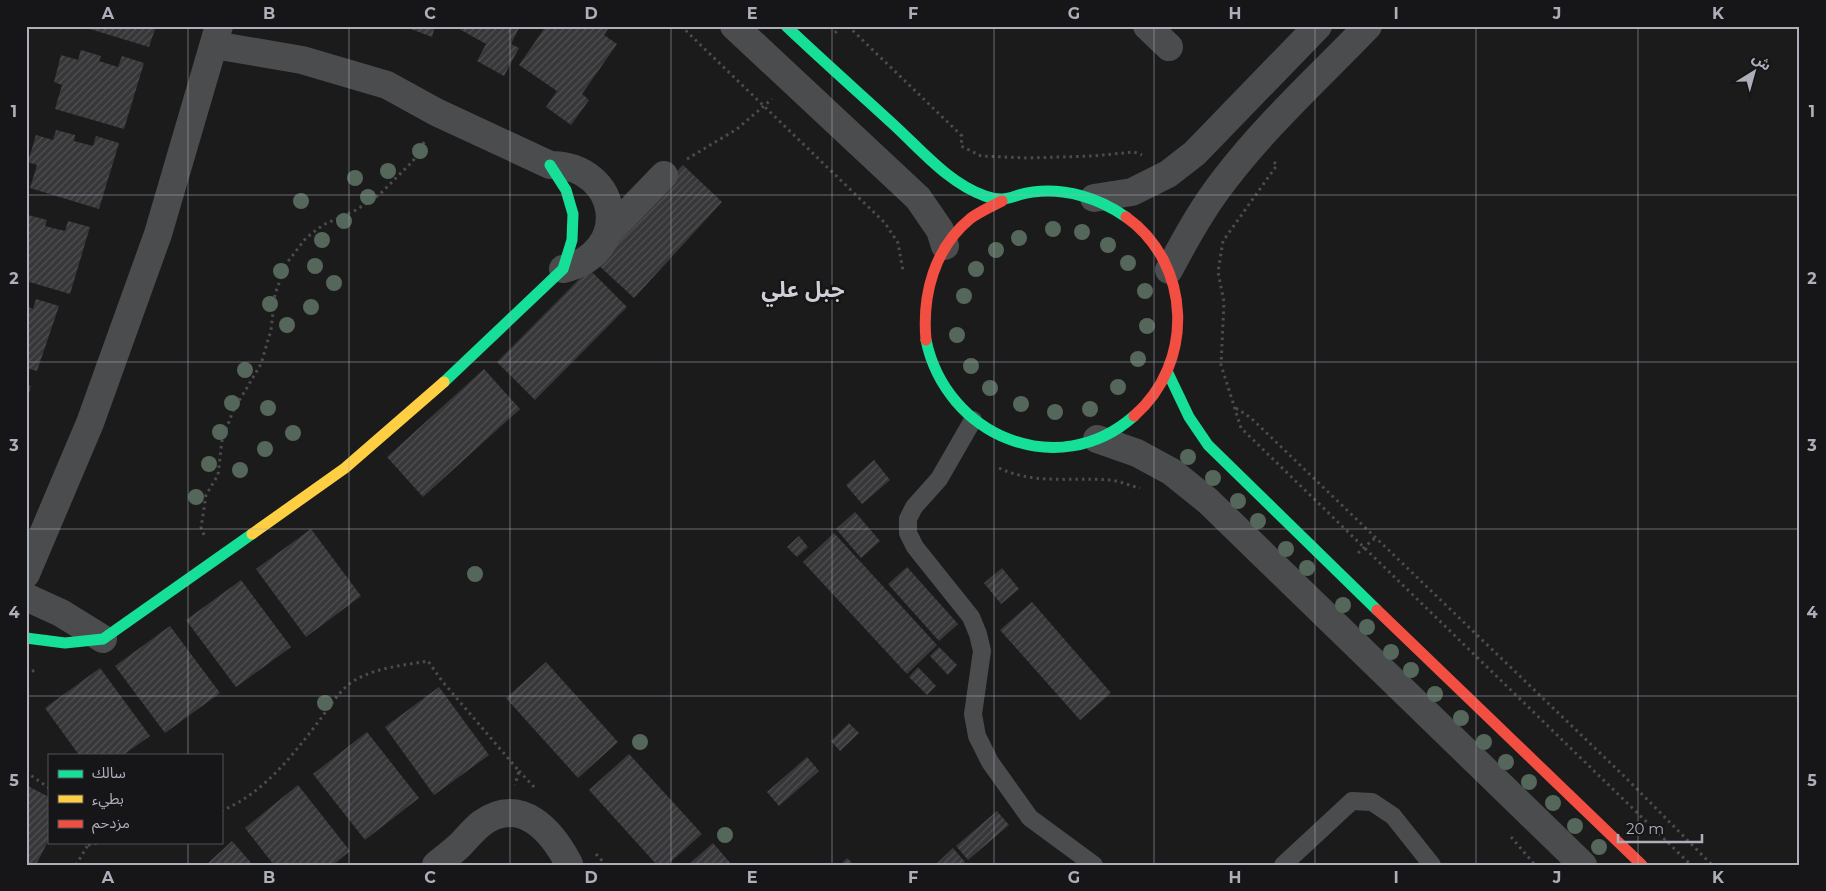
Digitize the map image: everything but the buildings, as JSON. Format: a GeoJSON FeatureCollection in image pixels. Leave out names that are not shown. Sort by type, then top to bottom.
{"type":"FeatureCollection","features":[{"type":"Feature","properties":{"kind":"street"},"geometry":{"type":"LineString","coordinates":[[734,26],[918,198],[940,230],[945,246]]}},
{"type":"Feature","properties":{"kind":"street"},"geometry":{"type":"LineString","coordinates":[[786,26],[951,176],[970,190],[1002,201]]}},
{"type":"Feature","properties":{"kind":"street"},"geometry":{"type":"LineString","coordinates":[[1147,26],[1169,47]]}},
{"type":"Feature","properties":{"kind":"street"},"geometry":{"type":"LineString","coordinates":[[1094,198],[1132,192],[1168,174],[1195,153],[1318,26]]}},
{"type":"Feature","properties":{"kind":"street"},"geometry":{"type":"LineString","coordinates":[[1169,270],[1205,206],[1254,144],[1368,26]]}},
{"type":"Feature","properties":{"kind":"street"},"geometry":{"type":"LineString","coordinates":[[26,574],[90,422],[145,270],[217,35],[377,83],[550,165],[565,165],[580,170],[593,178],[602,190],[608,204],[610,220],[607,234]]}},
{"type":"Feature","properties":{"kind":"street"},"geometry":{"type":"LineString","coordinates":[[26,638],[46,642],[78,644],[103,639],[345,468],[457,371],[563,268],[572,248],[575,226],[572,204],[563,183],[550,165]]}},
{"type":"Feature","properties":{"kind":"street"},"geometry":{"type":"LineString","coordinates":[[563,268],[585,261],[594,254],[607,234],[664,175]]}},
{"type":"Feature","properties":{"kind":"street"},"geometry":{"type":"LineString","coordinates":[[1032,192],[1064,192],[1094,198],[1126,215],[1151,239],[1169,270],[1178,304],[1178,339],[1168,372],[1155,394],[1139,412],[1120,428],[1097,439],[1066,446],[1033,445],[1001,437],[973,420],[941,384],[924,338],[926,290],[945,246],[970,219],[1002,201],[1032,192]]}},
{"type":"Feature","properties":{"kind":"street"},"geometry":{"type":"LineString","coordinates":[[1168,372],[1189,417],[1208,445],[1338,573],[1642,865]]}},
{"type":"Feature","properties":{"kind":"street"},"geometry":{"type":"LineString","coordinates":[[1097,439],[1137,453],[1172,472],[1208,501],[1583,865]]}},
{"type":"Feature","properties":{"kind":"street"},"geometry":{"type":"LineString","coordinates":[[26,597],[61,614],[103,639]]}},
{"type":"Feature","properties":{"kind":"street"},"geometry":{"type":"LineString","coordinates":[[436,865],[459,846],[496,832],[522,834],[536,839],[569,864]]}},
{"type":"Feature","properties":{"kind":"lane"},"geometry":{"type":"LineString","coordinates":[[973,420],[939,479],[914,507],[908,519],[908,533],[915,547],[971,617],[978,634],[982,651],[973,714],[977,736],[990,762],[1030,818],[1094,865]]}},
{"type":"Feature","properties":{"kind":"lane"},"geometry":{"type":"LineString","coordinates":[[1283,865],[1352,802],[1372,802],[1393,816],[1432,865]]}},
{"type":"Feature","properties":{"kind":"path"},"geometry":{"type":"LineString","coordinates":[[848,26],[962,136],[961,146],[981,156],[1028,158],[1093,156],[1134,152],[1148,157]]}},
{"type":"Feature","properties":{"kind":"path"},"geometry":{"type":"LineString","coordinates":[[664,175],[695,153],[737,129],[792,79]]}},
{"type":"Feature","properties":{"kind":"path"},"geometry":{"type":"LineString","coordinates":[[212,563],[201,528],[206,495],[218,475],[222,440],[233,411],[252,382],[264,355],[271,330],[275,294],[286,264],[306,238],[323,225],[356,210],[379,195],[413,162],[426,140],[436,112]]}},
{"type":"Feature","properties":{"kind":"path"},"geometry":{"type":"LineString","coordinates":[[1254,144],[1277,165],[1223,241],[1218,272],[1224,302],[1221,364],[1241,428],[1691,865]]}},
{"type":"Feature","properties":{"kind":"path"},"geometry":{"type":"LineString","coordinates":[[1236,408],[1251,418],[1376,537],[1712,865]]}},
{"type":"Feature","properties":{"kind":"path"},"geometry":{"type":"LineString","coordinates":[[222,812],[238,804],[264,786],[287,763],[342,691],[360,677],[387,669],[428,661],[442,681],[519,771],[511,790]]}},
{"type":"Feature","properties":{"kind":"path"},"geometry":{"type":"LineString","coordinates":[[26,772],[48,787]]}},
{"type":"Feature","properties":{"kind":"path"},"geometry":{"type":"LineString","coordinates":[[76,865],[88,844]]}},
{"type":"Feature","properties":{"kind":"traffic: fast"},"geometry":{"type":"LineString","coordinates":[[786,26],[937,166],[972,190],[985,196],[999,199],[1033,192],[1070,193],[1105,205],[1126,217]]}},
{"type":"Feature","properties":{"kind":"traffic: fast"},"geometry":{"type":"LineString","coordinates":[[444,382],[563,269],[572,240],[573,214],[566,190],[550,165]]}},
{"type":"Feature","properties":{"kind":"traffic: fast"},"geometry":{"type":"LineString","coordinates":[[926,340],[938,374],[956,402],[981,424],[1009,439],[1040,447],[1072,446],[1104,436],[1134,416]]}},
{"type":"Feature","properties":{"kind":"traffic: fast"},"geometry":{"type":"LineString","coordinates":[[1168,373],[1189,417],[1208,445],[1377,610]]}},
{"type":"Feature","properties":{"kind":"traffic: fast"},"geometry":{"type":"LineString","coordinates":[[26,638],[65,643],[103,639],[252,534]]}},
{"type":"Feature","properties":{"kind":"traffic: slow"},"geometry":{"type":"LineString","coordinates":[[252,534],[345,468],[444,382]]}},
{"type":"Feature","properties":{"kind":"traffic: jam"},"geometry":{"type":"LineString","coordinates":[[926,340],[926,306],[933,273],[939,258],[958,230],[971,218],[1002,201]]}},
{"type":"Feature","properties":{"kind":"traffic: jam"},"geometry":{"type":"LineString","coordinates":[[1126,217],[1148,237],[1164,260],[1174,287],[1178,314],[1176,342],[1168,369],[1154,394],[1134,416]]}},
{"type":"Feature","properties":{"kind":"traffic: jam"},"geometry":{"type":"LineString","coordinates":[[1377,610],[1642,865]]}},
{"type":"Feature","properties":{"kind":"district","name":"جبل علي"},"geometry":{"type":"Point","coordinates":[803,289]}}]}
